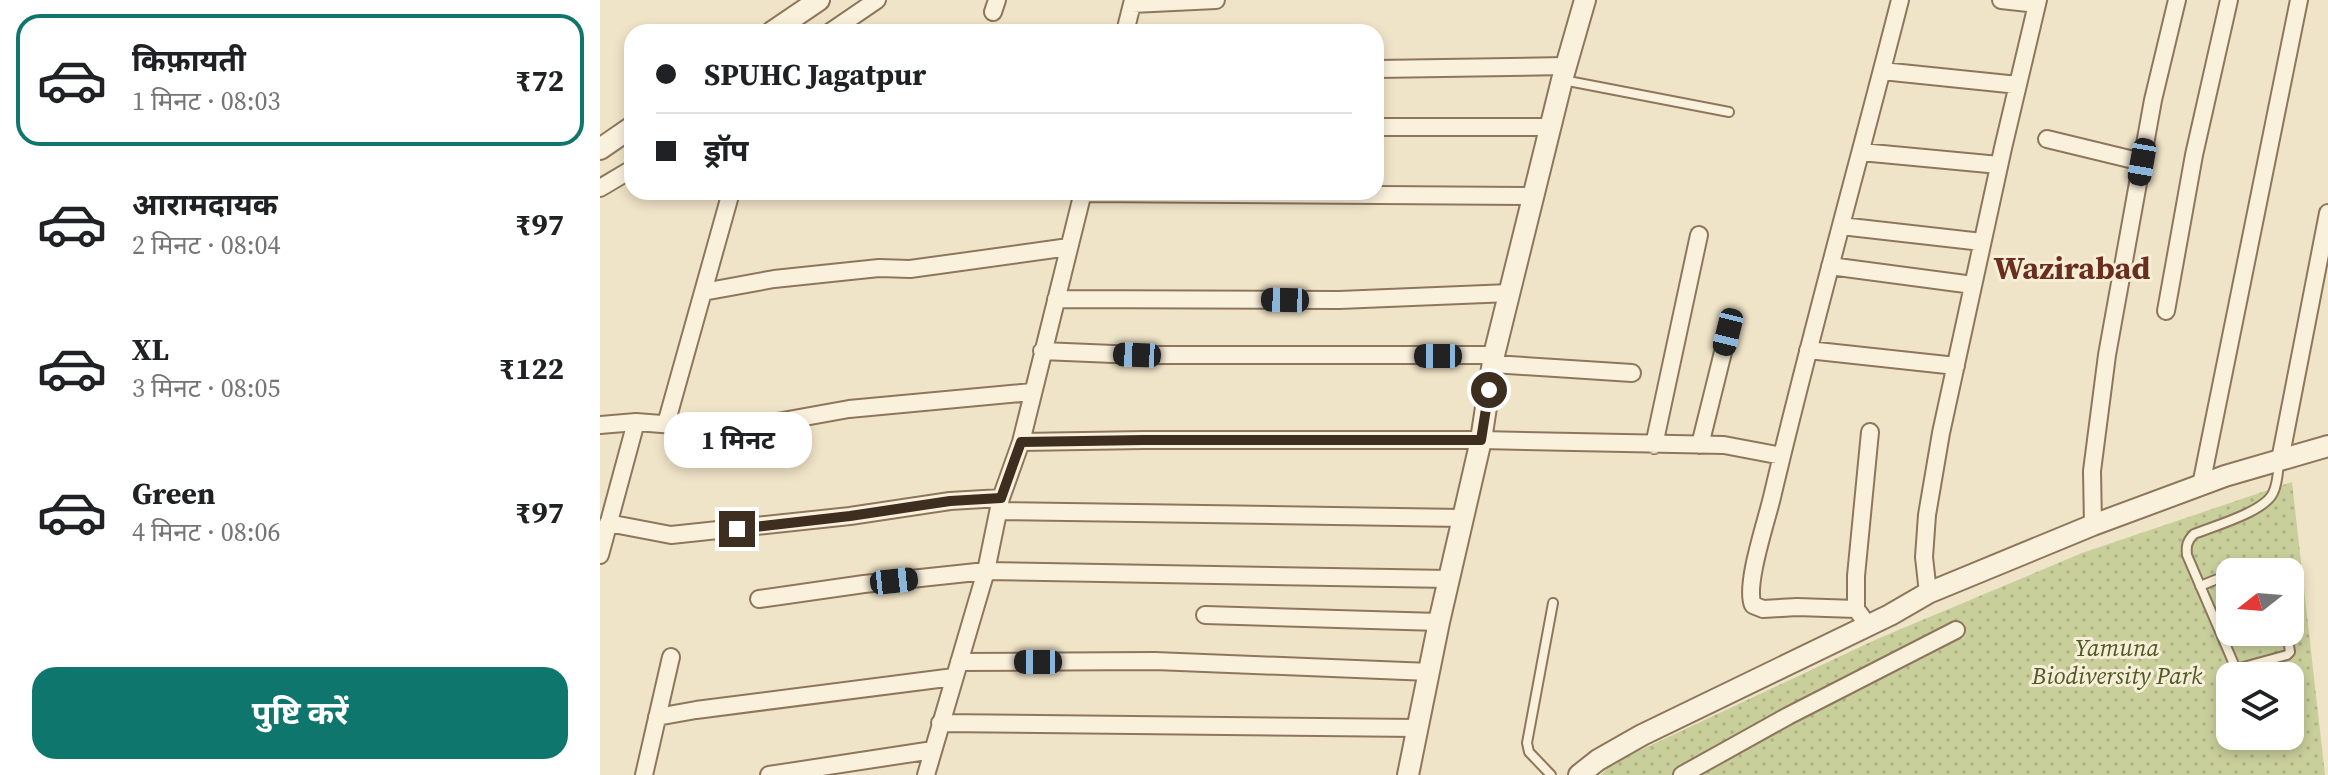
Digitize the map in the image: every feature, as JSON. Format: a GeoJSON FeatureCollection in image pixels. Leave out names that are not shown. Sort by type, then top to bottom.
{"type":"FeatureCollection","features":[{"type":"Feature","properties":{"kind":"street"},"geometry":{"type":"LineString","coordinates":[[784,24],[819,0]]}},
{"type":"Feature","properties":{"kind":"street"},"geometry":{"type":"LineString","coordinates":[[842,24],[877,0]]}},
{"type":"Feature","properties":{"kind":"street"},"geometry":{"type":"LineString","coordinates":[[1127,24],[1132,2],[1216,0]]}},
{"type":"Feature","properties":{"kind":"street"},"geometry":{"type":"LineString","coordinates":[[1408,775],[1481,440],[1494,360],[1550,127],[1585,0]]}},
{"type":"Feature","properties":{"kind":"street"},"geometry":{"type":"LineString","coordinates":[[1900,0],[1755,564],[1749,597],[1753,605],[1763,609],[1797,607],[1862,617],[1890,615],[1928,593],[2093,525],[2201,485],[2328,446]]}},
{"type":"Feature","properties":{"kind":"street"},"geometry":{"type":"LineString","coordinates":[[1928,593],[1924,557],[1927,515],[1941,433],[2037,2],[2001,0]]}},
{"type":"Feature","properties":{"kind":"street"},"geometry":{"type":"LineString","coordinates":[[2093,525],[2092,471],[2107,355],[2153,100],[2177,0]]}},
{"type":"Feature","properties":{"kind":"street"},"geometry":{"type":"LineString","coordinates":[[2166,311],[2194,155],[2229,0]]}},
{"type":"Feature","properties":{"kind":"street"},"geometry":{"type":"LineString","coordinates":[[2201,485],[2299,0]]}},
{"type":"Feature","properties":{"kind":"street"},"geometry":{"type":"LineString","coordinates":[[1384,69],[1564,73]]}},
{"type":"Feature","properties":{"kind":"street"},"geometry":{"type":"LineString","coordinates":[[1882,71],[2018,85]]}},
{"type":"Feature","properties":{"kind":"street"},"geometry":{"type":"LineString","coordinates":[[1384,127],[1550,127]]}},
{"type":"Feature","properties":{"kind":"street"},"geometry":{"type":"LineString","coordinates":[[600,149],[624,132]]}},
{"type":"Feature","properties":{"kind":"street"},"geometry":{"type":"LineString","coordinates":[[2047,139],[2142,162]]}},
{"type":"Feature","properties":{"kind":"street"},"geometry":{"type":"LineString","coordinates":[[1861,152],[1999,165]]}},
{"type":"Feature","properties":{"kind":"street"},"geometry":{"type":"LineString","coordinates":[[600,204],[604,185],[624,174]]}},
{"type":"Feature","properties":{"kind":"street"},"geometry":{"type":"LineString","coordinates":[[1384,195],[1535,196]]}},
{"type":"Feature","properties":{"kind":"street"},"geometry":{"type":"LineString","coordinates":[[666,424],[729,200]]}},
{"type":"Feature","properties":{"kind":"street"},"geometry":{"type":"LineString","coordinates":[[926,775],[986,571],[1000,505],[1021,442],[1080,200]]}},
{"type":"Feature","properties":{"kind":"street"},"geometry":{"type":"LineString","coordinates":[[2280,460],[2328,213]]}},
{"type":"Feature","properties":{"kind":"street"},"geometry":{"type":"LineString","coordinates":[[1841,226],[1982,242]]}},
{"type":"Feature","properties":{"kind":"street"},"geometry":{"type":"LineString","coordinates":[[1654,445],[1699,235]]}},
{"type":"Feature","properties":{"kind":"street"},"geometry":{"type":"LineString","coordinates":[[703,292],[774,279],[879,268],[910,269],[1069,247]]}},
{"type":"Feature","properties":{"kind":"street"},"geometry":{"type":"LineString","coordinates":[[1830,266],[1973,285]]}},
{"type":"Feature","properties":{"kind":"street"},"geometry":{"type":"LineString","coordinates":[[1056,299],[1339,300],[1510,293]]}},
{"type":"Feature","properties":{"kind":"street"},"geometry":{"type":"LineString","coordinates":[[1700,445],[1728,332]]}},
{"type":"Feature","properties":{"kind":"street"},"geometry":{"type":"LineString","coordinates":[[1808,350],[1956,366]]}},
{"type":"Feature","properties":{"kind":"street"},"geometry":{"type":"LineString","coordinates":[[1042,351],[1494,360],[1632,373]]}},
{"type":"Feature","properties":{"kind":"street"},"geometry":{"type":"LineString","coordinates":[[600,425],[636,422],[713,428],[777,422],[849,409],[1032,392]]}},
{"type":"Feature","properties":{"kind":"street"},"geometry":{"type":"LineString","coordinates":[[600,555],[636,422]]}},
{"type":"Feature","properties":{"kind":"street"},"geometry":{"type":"LineString","coordinates":[[1862,617],[1856,576],[1870,432]]}},
{"type":"Feature","properties":{"kind":"street"},"geometry":{"type":"LineString","coordinates":[[1021,442],[1481,440],[1724,445],[1782,456]]}},
{"type":"Feature","properties":{"kind":"street"},"geometry":{"type":"LineString","coordinates":[[608,523],[671,535],[850,516],[950,501],[1463,518]]}},
{"type":"Feature","properties":{"kind":"street"},"geometry":{"type":"LineString","coordinates":[[759,599],[986,571],[1450,579]]}},
{"type":"Feature","properties":{"kind":"street"},"geometry":{"type":"LineString","coordinates":[[1205,615],[1439,622]]}},
{"type":"Feature","properties":{"kind":"street"},"geometry":{"type":"LineString","coordinates":[[1579,775],[1598,760],[1642,735],[1862,617]]}},
{"type":"Feature","properties":{"kind":"street"},"geometry":{"type":"LineString","coordinates":[[1682,775],[1788,716],[1956,630]]}},
{"type":"Feature","properties":{"kind":"street"},"geometry":{"type":"LineString","coordinates":[[644,775],[671,657]]}},
{"type":"Feature","properties":{"kind":"street"},"geometry":{"type":"LineString","coordinates":[[657,717],[957,670],[1155,661],[1430,672]]}},
{"type":"Feature","properties":{"kind":"street"},"geometry":{"type":"LineString","coordinates":[[940,723],[1418,728]]}},
{"type":"Feature","properties":{"kind":"street"},"geometry":{"type":"LineString","coordinates":[[769,775],[933,750]]}},
{"type":"Feature","properties":{"kind":"lane"},"geometry":{"type":"LineString","coordinates":[[1564,73],[1729,112]]}},
{"type":"Feature","properties":{"kind":"lane"},"geometry":{"type":"LineString","coordinates":[[2233,662],[2186,547],[2194,534],[2259,507],[2268,500],[2274,491],[2280,460]]}},
{"type":"Feature","properties":{"kind":"lane"},"geometry":{"type":"LineString","coordinates":[[2200,586],[2216,580]]}},
{"type":"Feature","properties":{"kind":"lane"},"geometry":{"type":"LineString","coordinates":[[1551,775],[1538,764],[1529,752],[1527,743],[1553,603]]}},
{"type":"Feature","properties":{"kind":"lane"},"geometry":{"type":"LineString","coordinates":[[2268,662],[2287,655],[2289,646]]}},
{"type":"Feature","properties":{"kind":"green space","name":"Yamuna Biodiversity Park"},"geometry":{"type":"Polygon","coordinates":[[[2292,482],[2301,558],[2216,558],[2216,646],[2304,646],[2304,589],[2325,775],[1601,775],[1611,764],[1877,639],[2082,553],[2292,482]]]}},
{"type":"Feature","properties":{"kind":"district","name":"Wazirabad"},"geometry":{"type":"Point","coordinates":[2072,268]}},
{"type":"Feature","properties":{"kind":"route"},"geometry":{"type":"LineString","coordinates":[[737,529],[950,501],[1001,498],[1021,442],[1481,440],[1489,390]]}}]}
